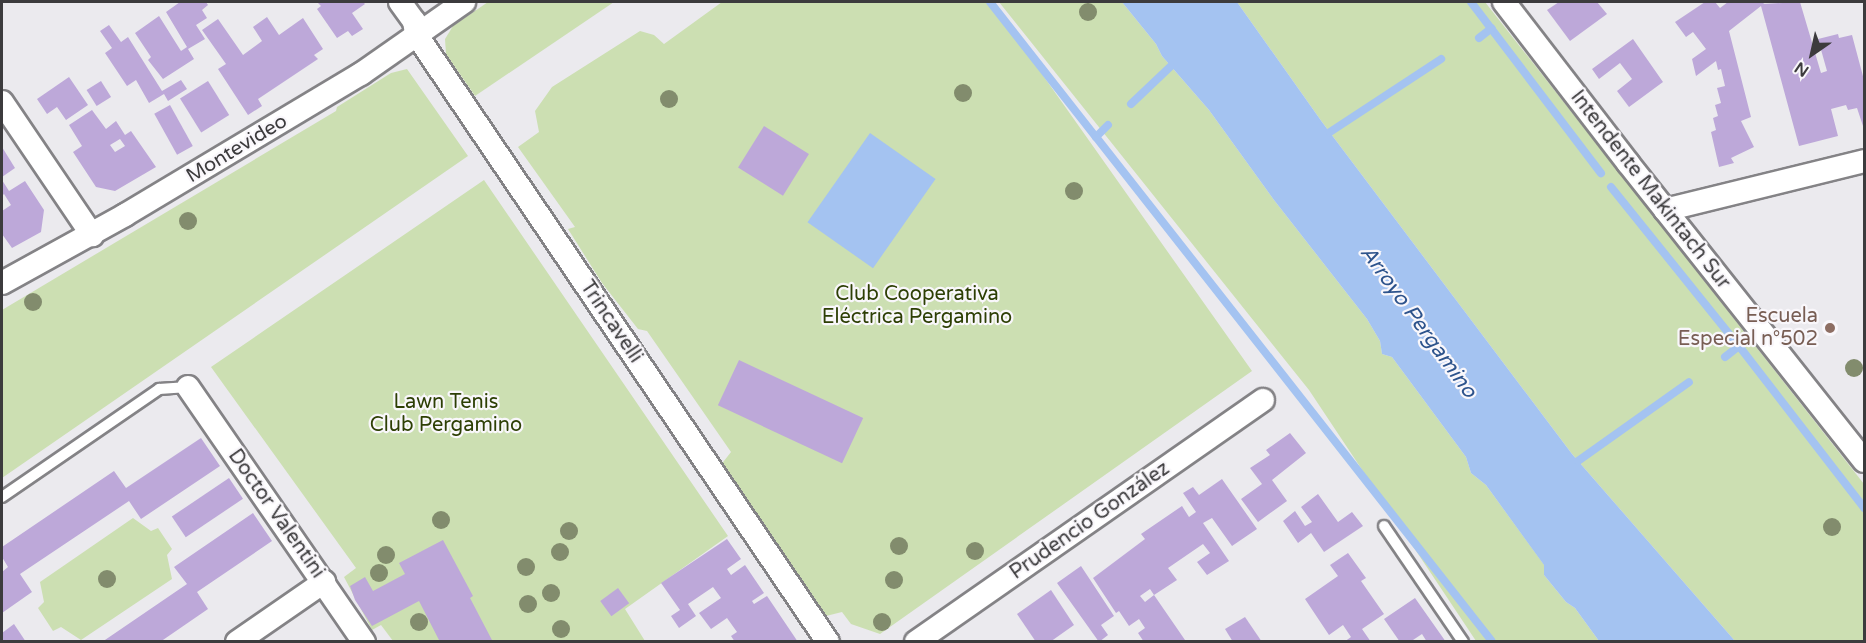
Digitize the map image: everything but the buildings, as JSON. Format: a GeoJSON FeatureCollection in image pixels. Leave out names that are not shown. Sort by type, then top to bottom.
{"type":"FeatureCollection","features":[{"type":"Feature","properties":{"kind":"street","name":"Trincavelli"},"geometry":{"type":"LineString","coordinates":[[400,2],[414,21],[416,34],[828,642]]}},
{"type":"Feature","properties":{"kind":"street","name":"Montevideo"},"geometry":{"type":"LineString","coordinates":[[2,283],[92,235],[361,74],[464,2]]}},
{"type":"Feature","properties":{"kind":"street","name":"Intendente Makintach Sur"},"geometry":{"type":"LineString","coordinates":[[1504,2],[1864,462]]}},
{"type":"Feature","properties":{"kind":"street"},"geometry":{"type":"LineString","coordinates":[[2,102],[92,235]]}},
{"type":"Feature","properties":{"kind":"street"},"geometry":{"type":"LineString","coordinates":[[1665,210],[1864,161]]}},
{"type":"Feature","properties":{"kind":"street","name":"Doctor Valentini"},"geometry":{"type":"LineString","coordinates":[[188,387],[364,642]]}},
{"type":"Feature","properties":{"kind":"street","name":"Prudencio González"},"geometry":{"type":"LineString","coordinates":[[916,642],[1263,400]]}},
{"type":"Feature","properties":{"kind":"street"},"geometry":{"type":"LineString","coordinates":[[237,642],[324,582]]}},
{"type":"Feature","properties":{"kind":"lane"},"geometry":{"type":"LineString","coordinates":[[2,497],[159,389],[188,387]]}},
{"type":"Feature","properties":{"kind":"lane"},"geometry":{"type":"LineString","coordinates":[[1384,526],[1463,642]]}},
{"type":"Feature","properties":{"kind":"green space"},"geometry":{"type":"Polygon","coordinates":[[[488,2],[614,2],[475,96],[446,54],[445,39],[453,26],[488,2]]]}},
{"type":"Feature","properties":{"kind":"green space","name":"Club Cooperativa Eléctrica Pergamino"},"geometry":{"type":"Polygon","coordinates":[[[722,2],[991,2],[1252,371],[880,634],[851,624],[842,612],[826,616],[720,466],[731,452],[647,331],[638,329],[602,283],[568,229],[575,227],[518,147],[539,132],[535,111],[552,87],[640,31],[654,35],[664,44],[722,2]]]}},
{"type":"Feature","properties":{"kind":"green space"},"geometry":{"type":"Polygon","coordinates":[[[999,2],[1122,2],[1156,44],[1162,56],[1209,110],[1274,200],[1367,319],[1380,341],[1382,354],[1392,357],[1466,457],[1471,473],[1486,485],[1545,566],[1544,575],[1566,602],[1575,608],[1599,641],[1476,641],[1309,390],[999,2]]]}},
{"type":"Feature","properties":{"kind":"green space"},"geometry":{"type":"Polygon","coordinates":[[[1237,2],[1485,2],[1864,484],[1864,641],[1735,641],[1572,454],[1322,122],[1237,2]]]}},
{"type":"Feature","properties":{"kind":"green space"},"geometry":{"type":"Polygon","coordinates":[[[407,69],[468,156],[2,478],[2,310],[336,111],[337,107],[391,73],[407,69]]]}},
{"type":"Feature","properties":{"kind":"green space","name":"Lawn Tenis Club Pergamino"},"geometry":{"type":"Polygon","coordinates":[[[484,180],[728,536],[625,609],[645,641],[393,641],[381,625],[372,630],[344,577],[356,568],[211,367],[484,180]]]}},
{"type":"Feature","properties":{"kind":"green space"},"geometry":{"type":"Polygon","coordinates":[[[133,518],[151,531],[158,528],[172,549],[167,555],[172,579],[81,640],[61,627],[53,631],[38,608],[44,602],[40,582],[133,518]]]}},
{"type":"Feature","properties":{"kind":"water","name":"Arroyo Pergamino"},"geometry":{"type":"Polygon","coordinates":[[[1122,2],[1237,2],[1322,122],[1572,454],[1735,641],[1599,641],[1575,608],[1566,602],[1544,575],[1544,565],[1486,485],[1471,473],[1466,457],[1392,357],[1382,354],[1380,341],[1367,319],[1274,200],[1209,110],[1162,56],[1156,44],[1122,2]]]}},
{"type":"Feature","properties":{"kind":"water"},"geometry":{"type":"Polygon","coordinates":[[[870,133],[936,179],[873,268],[807,222],[870,133]]]}},
{"type":"Feature","properties":{"kind":"waterway"},"geometry":{"type":"LineString","coordinates":[[990,2],[1096,137]]}},
{"type":"Feature","properties":{"kind":"waterway"},"geometry":{"type":"LineString","coordinates":[[1471,2],[1601,173]]}},
{"type":"Feature","properties":{"kind":"waterway"},"geometry":{"type":"LineString","coordinates":[[1479,38],[1492,28]]}},
{"type":"Feature","properties":{"kind":"waterway"},"geometry":{"type":"LineString","coordinates":[[1330,132],[1441,59]]}},
{"type":"Feature","properties":{"kind":"waterway"},"geometry":{"type":"LineString","coordinates":[[1131,104],[1171,66]]}},
{"type":"Feature","properties":{"kind":"waterway"},"geometry":{"type":"LineString","coordinates":[[1108,125],[1096,137],[1491,640]]}},
{"type":"Feature","properties":{"kind":"waterway"},"geometry":{"type":"LineString","coordinates":[[1611,187],[1739,346],[1864,508]]}},
{"type":"Feature","properties":{"kind":"waterway"},"geometry":{"type":"LineString","coordinates":[[1725,357],[1739,346]]}},
{"type":"Feature","properties":{"kind":"waterway"},"geometry":{"type":"LineString","coordinates":[[1578,461],[1689,382]]}},
{"type":"Feature","properties":{"kind":"place","name":"Escuela Especial n°502"},"geometry":{"type":"Point","coordinates":[1830,328]}}]}
